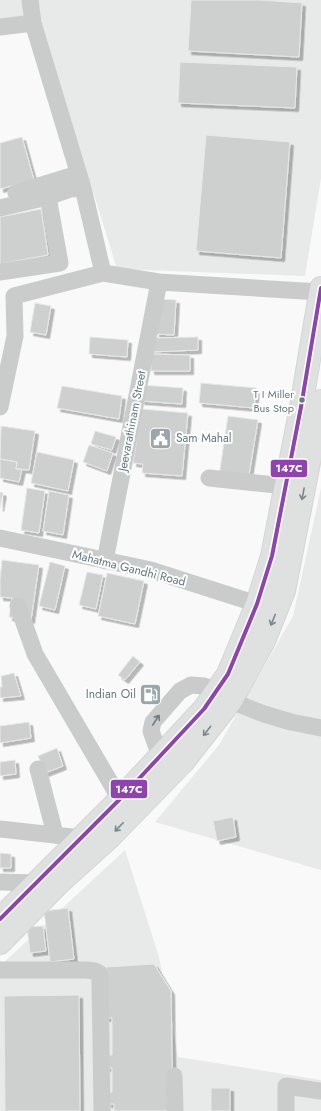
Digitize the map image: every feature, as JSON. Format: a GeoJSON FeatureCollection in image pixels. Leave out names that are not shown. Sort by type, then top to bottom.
{"type":"FeatureCollection","features":[{"type":"Feature","properties":{"kind":"highway"},"geometry":{"type":"LineString","coordinates":[[0,943],[60,882],[111,836],[183,762],[224,695],[264,641],[284,591],[316,407],[321,290]]}},
{"type":"Feature","properties":{"kind":"highway"},"geometry":{"type":"LineString","coordinates":[[0,919],[120,799],[204,709],[224,695],[228,674],[256,604],[272,556],[286,486],[316,407]]}},
{"type":"Feature","properties":{"kind":"street"},"geometry":{"type":"LineString","coordinates":[[30,0],[33,23],[80,180],[103,273]]}},
{"type":"Feature","properties":{"kind":"street"},"geometry":{"type":"LineString","coordinates":[[0,27],[33,23]]}},
{"type":"Feature","properties":{"kind":"street"},"geometry":{"type":"LineString","coordinates":[[0,208],[48,197],[70,189],[80,180]]}},
{"type":"Feature","properties":{"kind":"street"},"geometry":{"type":"LineString","coordinates":[[0,198],[35,188],[80,180]]}},
{"type":"Feature","properties":{"kind":"street"},"geometry":{"type":"LineString","coordinates":[[0,272],[60,263],[48,197]]}},
{"type":"Feature","properties":{"kind":"street"},"geometry":{"type":"LineString","coordinates":[[0,407],[14,296],[103,273],[159,282],[321,290]]}},
{"type":"Feature","properties":{"kind":"street","name":"Jeevarathinam Street"},"geometry":{"type":"LineString","coordinates":[[105,561],[159,282]]}},
{"type":"Feature","properties":{"kind":"street"},"geometry":{"type":"LineString","coordinates":[[209,478],[286,486]]}},
{"type":"Feature","properties":{"kind":"street","name":"Mahatma Gandhi Road"},"geometry":{"type":"LineString","coordinates":[[0,538],[151,570],[256,604]]}},
{"type":"Feature","properties":{"kind":"street"},"geometry":{"type":"LineString","coordinates":[[18,606],[35,654],[120,799]]}},
{"type":"Feature","properties":{"kind":"street"},"geometry":{"type":"LineString","coordinates":[[160,756],[152,731],[153,722],[180,691],[191,685],[204,686],[264,714],[291,722],[321,728]]}},
{"type":"Feature","properties":{"kind":"street"},"geometry":{"type":"LineString","coordinates":[[38,769],[54,834]]}},
{"type":"Feature","properties":{"kind":"street"},"geometry":{"type":"LineString","coordinates":[[0,829],[81,838]]}},
{"type":"Feature","properties":{"kind":"street"},"geometry":{"type":"LineString","coordinates":[[0,882],[36,883]]}},
{"type":"Feature","properties":{"kind":"street"},"geometry":{"type":"LineString","coordinates":[[0,970],[90,970],[99,973],[102,1111]]}},
{"type":"Feature","properties":{"kind":"street"},"geometry":{"type":"LineString","coordinates":[[174,1076],[175,1111]]}},
{"type":"Feature","properties":{"kind":"street"},"geometry":{"type":"LineString","coordinates":[[286,1111],[286,1086],[321,1091]]}},
{"type":"Feature","properties":{"kind":"shaded area"},"geometry":{"type":"Polygon","coordinates":[[[0,0],[321,0],[321,178],[305,276],[117,269],[41,23],[0,24],[0,0]]]}},
{"type":"Feature","properties":{"kind":"shaded area"},"geometry":{"type":"Polygon","coordinates":[[[321,488],[321,870],[155,822],[219,745],[293,616],[321,488]]]}},
{"type":"Feature","properties":{"kind":"shaded area"},"geometry":{"type":"Polygon","coordinates":[[[125,850],[159,957],[178,1057],[321,1080],[321,1111],[0,1111],[0,966],[125,850]]]}},
{"type":"Feature","properties":{"kind":"building"},"geometry":{"type":"Polygon","coordinates":[[[191,0],[260,0],[302,3],[299,57],[188,51],[191,0]]]}},
{"type":"Feature","properties":{"kind":"building"},"geometry":{"type":"Polygon","coordinates":[[[180,62],[297,67],[295,108],[178,103],[180,62]]]}},
{"type":"Feature","properties":{"kind":"building"},"geometry":{"type":"Polygon","coordinates":[[[206,135],[290,142],[281,258],[196,251],[206,135]]]}},
{"type":"Feature","properties":{"kind":"building"},"geometry":{"type":"Polygon","coordinates":[[[22,137],[34,180],[0,189],[0,143],[22,137]]]}},
{"type":"Feature","properties":{"kind":"building"},"geometry":{"type":"Polygon","coordinates":[[[41,209],[48,255],[0,264],[0,217],[41,209]]]}},
{"type":"Feature","properties":{"kind":"building"},"geometry":{"type":"Polygon","coordinates":[[[157,299],[176,300],[174,335],[156,334],[157,299]]]}},
{"type":"Feature","properties":{"kind":"building"},"geometry":{"type":"Polygon","coordinates":[[[35,303],[51,306],[46,335],[30,332],[35,303]]]}},
{"type":"Feature","properties":{"kind":"building"},"geometry":{"type":"Polygon","coordinates":[[[90,337],[128,340],[127,357],[89,354],[90,337]]]}},
{"type":"Feature","properties":{"kind":"building"},"geometry":{"type":"Polygon","coordinates":[[[198,337],[198,350],[150,352],[149,338],[198,337]]]}},
{"type":"Feature","properties":{"kind":"building"},"geometry":{"type":"Polygon","coordinates":[[[151,354],[190,355],[190,371],[151,371],[151,354]]]}},
{"type":"Feature","properties":{"kind":"building"},"geometry":{"type":"Polygon","coordinates":[[[201,383],[256,388],[254,408],[199,403],[201,383]]]}},
{"type":"Feature","properties":{"kind":"building"},"geometry":{"type":"Polygon","coordinates":[[[142,385],[183,388],[182,404],[141,401],[142,385]]]}},
{"type":"Feature","properties":{"kind":"building"},"geometry":{"type":"Polygon","coordinates":[[[62,386],[122,396],[119,419],[57,408],[62,386]]]}},
{"type":"Feature","properties":{"kind":"building","name":"Sam Mahal"},"geometry":{"type":"Polygon","coordinates":[[[142,409],[188,413],[182,476],[142,473],[143,464],[133,463],[142,409]]]}},
{"type":"Feature","properties":{"kind":"building"},"geometry":{"type":"Polygon","coordinates":[[[228,416],[258,420],[248,481],[219,476],[228,416]]]}},
{"type":"Feature","properties":{"kind":"building"},"geometry":{"type":"Polygon","coordinates":[[[1,426],[35,431],[29,470],[16,469],[17,462],[0,459],[1,426]]]}},
{"type":"Feature","properties":{"kind":"building"},"geometry":{"type":"Polygon","coordinates":[[[95,431],[116,437],[112,450],[91,444],[95,431]]]}},
{"type":"Feature","properties":{"kind":"building"},"geometry":{"type":"Polygon","coordinates":[[[89,445],[113,453],[107,471],[83,462],[89,445]]]}},
{"type":"Feature","properties":{"kind":"building"},"geometry":{"type":"Polygon","coordinates":[[[37,452],[74,460],[68,491],[31,483],[37,452]]]}},
{"type":"Feature","properties":{"kind":"building"},"geometry":{"type":"Polygon","coordinates":[[[0,459],[17,462],[16,469],[22,469],[19,482],[0,478],[0,459]]]}},
{"type":"Feature","properties":{"kind":"building"},"geometry":{"type":"Polygon","coordinates":[[[27,488],[45,491],[39,533],[21,530],[27,488]]]}},
{"type":"Feature","properties":{"kind":"building"},"geometry":{"type":"Polygon","coordinates":[[[49,491],[69,495],[63,535],[43,531],[49,491]]]}},
{"type":"Feature","properties":{"kind":"building"},"geometry":{"type":"Polygon","coordinates":[[[0,492],[3,493],[0,508],[0,492]]]}},
{"type":"Feature","properties":{"kind":"building"},"geometry":{"type":"Polygon","coordinates":[[[2,560],[39,565],[31,620],[9,617],[12,598],[0,597],[2,560]]]}},
{"type":"Feature","properties":{"kind":"building"},"geometry":{"type":"Polygon","coordinates":[[[50,562],[65,566],[55,610],[39,606],[50,562]]]}},
{"type":"Feature","properties":{"kind":"building"},"geometry":{"type":"Polygon","coordinates":[[[87,572],[103,575],[96,609],[79,605],[87,572]]]}},
{"type":"Feature","properties":{"kind":"building"},"geometry":{"type":"Polygon","coordinates":[[[107,573],[144,581],[135,624],[98,616],[107,573]]]}},
{"type":"Feature","properties":{"kind":"building"},"geometry":{"type":"Polygon","coordinates":[[[133,656],[140,662],[125,680],[118,675],[133,656]]]}},
{"type":"Feature","properties":{"kind":"building"},"geometry":{"type":"Polygon","coordinates":[[[14,673],[21,696],[0,698],[0,687],[2,687],[1,676],[14,673]]]}},
{"type":"Feature","properties":{"kind":"building"},"geometry":{"type":"Polygon","coordinates":[[[29,722],[31,738],[0,743],[0,726],[29,722]]]}},
{"type":"Feature","properties":{"kind":"building"},"geometry":{"type":"Polygon","coordinates":[[[57,748],[63,766],[45,773],[38,756],[57,748]]]}},
{"type":"Feature","properties":{"kind":"building"},"geometry":{"type":"Polygon","coordinates":[[[15,760],[16,774],[0,776],[0,762],[15,760]]]}},
{"type":"Feature","properties":{"kind":"building"},"geometry":{"type":"Polygon","coordinates":[[[233,817],[236,837],[217,841],[213,821],[233,817]]]}},
{"type":"Feature","properties":{"kind":"building"},"geometry":{"type":"Polygon","coordinates":[[[0,853],[11,854],[11,868],[0,868],[0,853]]]}},
{"type":"Feature","properties":{"kind":"building"},"geometry":{"type":"Polygon","coordinates":[[[68,908],[74,959],[50,962],[44,911],[68,908]]]}},
{"type":"Feature","properties":{"kind":"building"},"geometry":{"type":"Polygon","coordinates":[[[43,926],[46,951],[30,953],[27,927],[43,926]]]}},
{"type":"Feature","properties":{"kind":"building"},"geometry":{"type":"Polygon","coordinates":[[[154,964],[171,991],[173,1111],[114,1111],[114,1104],[108,1104],[108,1092],[112,1092],[112,1068],[107,1068],[107,1055],[112,1055],[112,1018],[106,1018],[106,967],[154,964]]]}},
{"type":"Feature","properties":{"kind":"building"},"geometry":{"type":"Polygon","coordinates":[[[79,995],[80,1111],[5,1111],[4,996],[79,995]]]}},
{"type":"Feature","properties":{"kind":"building"},"geometry":{"type":"Polygon","coordinates":[[[211,1088],[230,1088],[230,1111],[211,1111],[211,1088]]]}},
{"type":"Feature","properties":{"kind":"transit line","name":"147C"},"geometry":{"type":"LineString","coordinates":[[0,919],[120,799],[204,709],[228,674],[257,604],[272,556],[301,407],[321,288]]}},
{"type":"Feature","properties":{"kind":"place","name":"T I Miller Bus Stop"},"geometry":{"type":"Point","coordinates":[302,400]}},
{"type":"Feature","properties":{"kind":"place","name":"Sam Mahal"},"geometry":{"type":"Point","coordinates":[161,438]}},
{"type":"Feature","properties":{"kind":"place","name":"Indian Oil"},"geometry":{"type":"Point","coordinates":[151,694]}}]}
